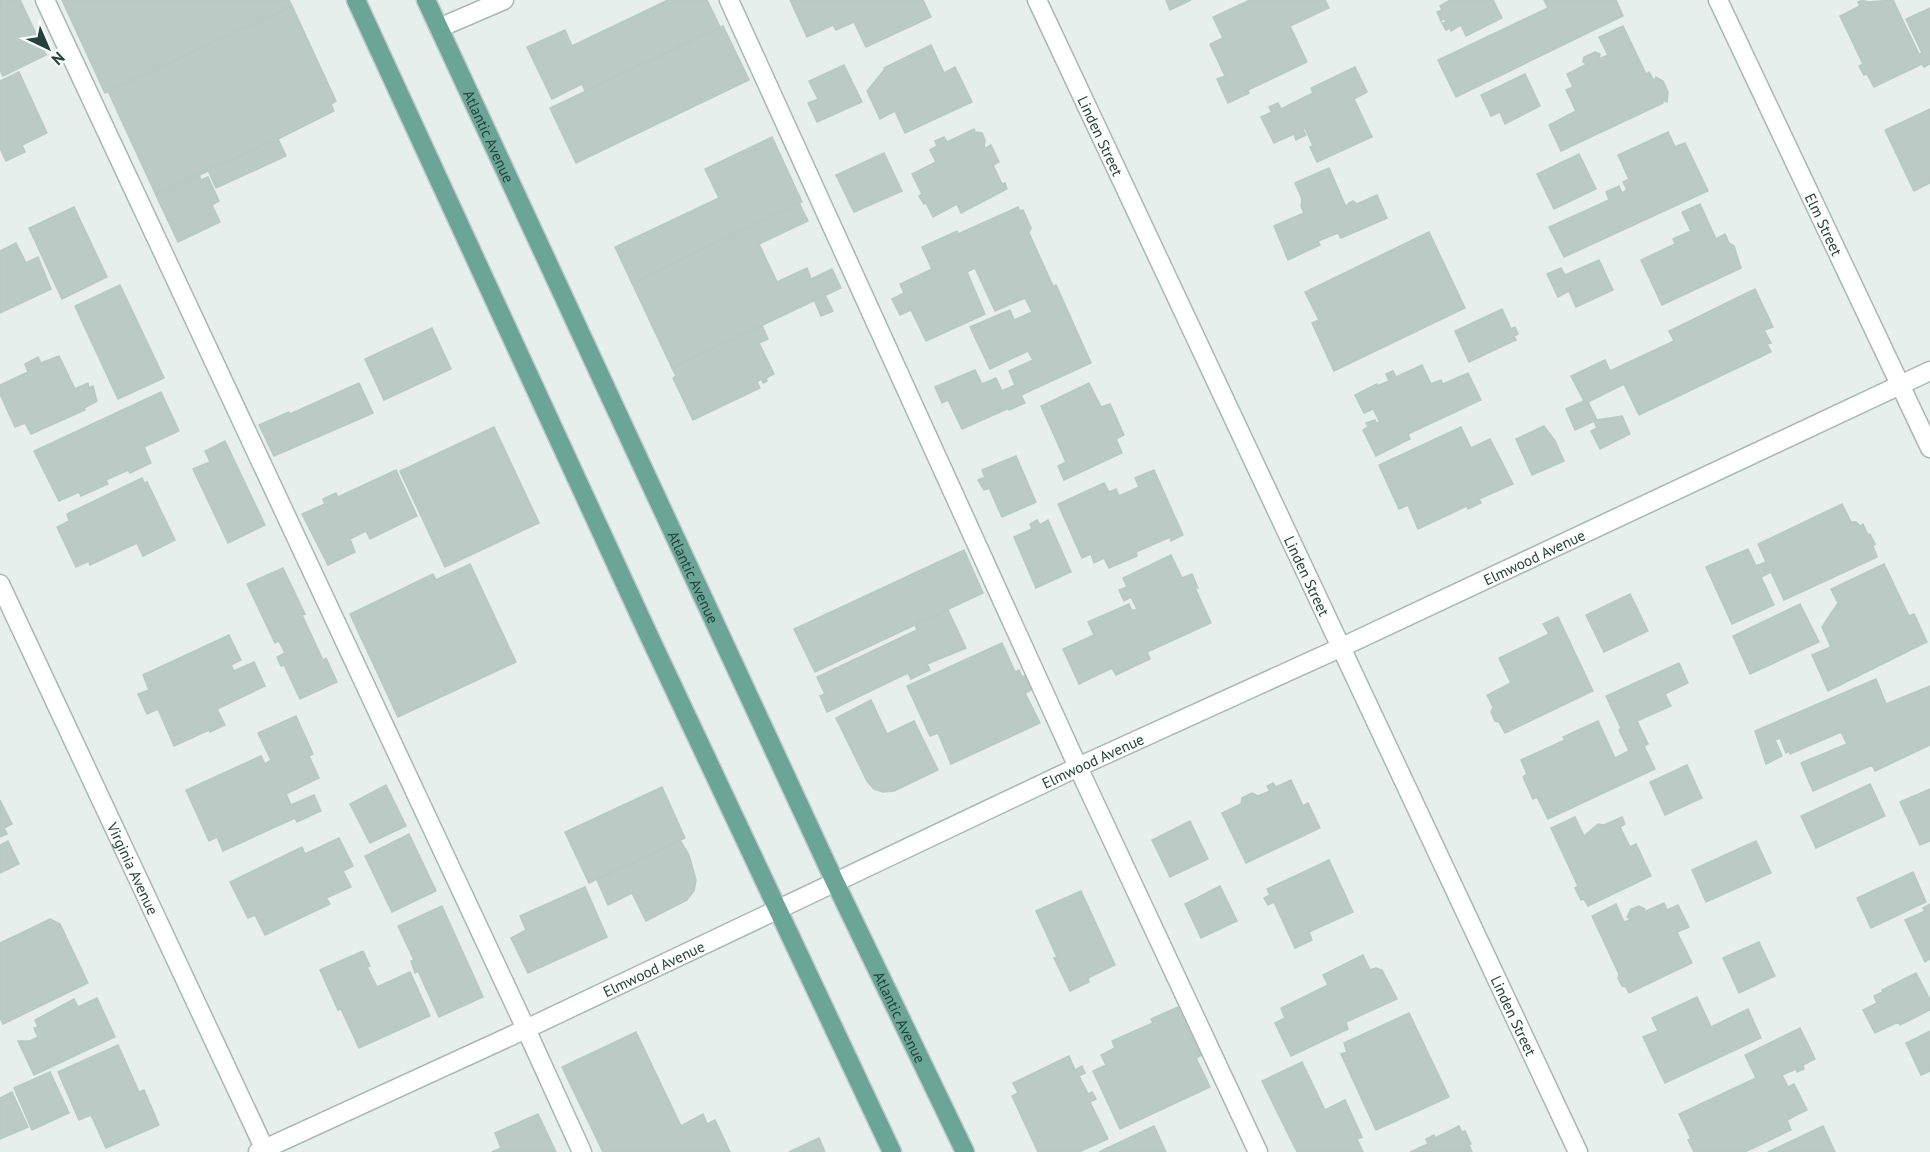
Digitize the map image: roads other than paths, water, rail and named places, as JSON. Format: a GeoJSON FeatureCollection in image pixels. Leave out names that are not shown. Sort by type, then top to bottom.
{"type":"FeatureCollection","features":[{"type":"Feature","properties":{"kind":"main road"},"geometry":{"type":"LineString","coordinates":[[356,0],[892,1152]]}},
{"type":"Feature","properties":{"kind":"main road","name":"Atlantic Avenue"},"geometry":{"type":"LineString","coordinates":[[426,0],[835,882],[965,1152]]}},
{"type":"Feature","properties":{"kind":"street"},"geometry":{"type":"LineString","coordinates":[[45,0],[582,1152]]}},
{"type":"Feature","properties":{"kind":"street"},"geometry":{"type":"LineString","coordinates":[[439,28],[504,0]]}},
{"type":"Feature","properties":{"kind":"street"},"geometry":{"type":"LineString","coordinates":[[729,0],[1078,767],[1258,1152]]}},
{"type":"Feature","properties":{"kind":"street","name":"Linden Street"},"geometry":{"type":"LineString","coordinates":[[1037,0],[1578,1152]]}},
{"type":"Feature","properties":{"kind":"street","name":"Elm Street"},"geometry":{"type":"LineString","coordinates":[[1718,0],[1930,448]]}},
{"type":"Feature","properties":{"kind":"street","name":"Elmwood Avenue"},"geometry":{"type":"LineString","coordinates":[[263,1151],[1078,767],[1342,647],[1930,371]]}},
{"type":"Feature","properties":{"kind":"street","name":"Virginia Avenue"},"geometry":{"type":"LineString","coordinates":[[0,584],[263,1151]]}}]}
